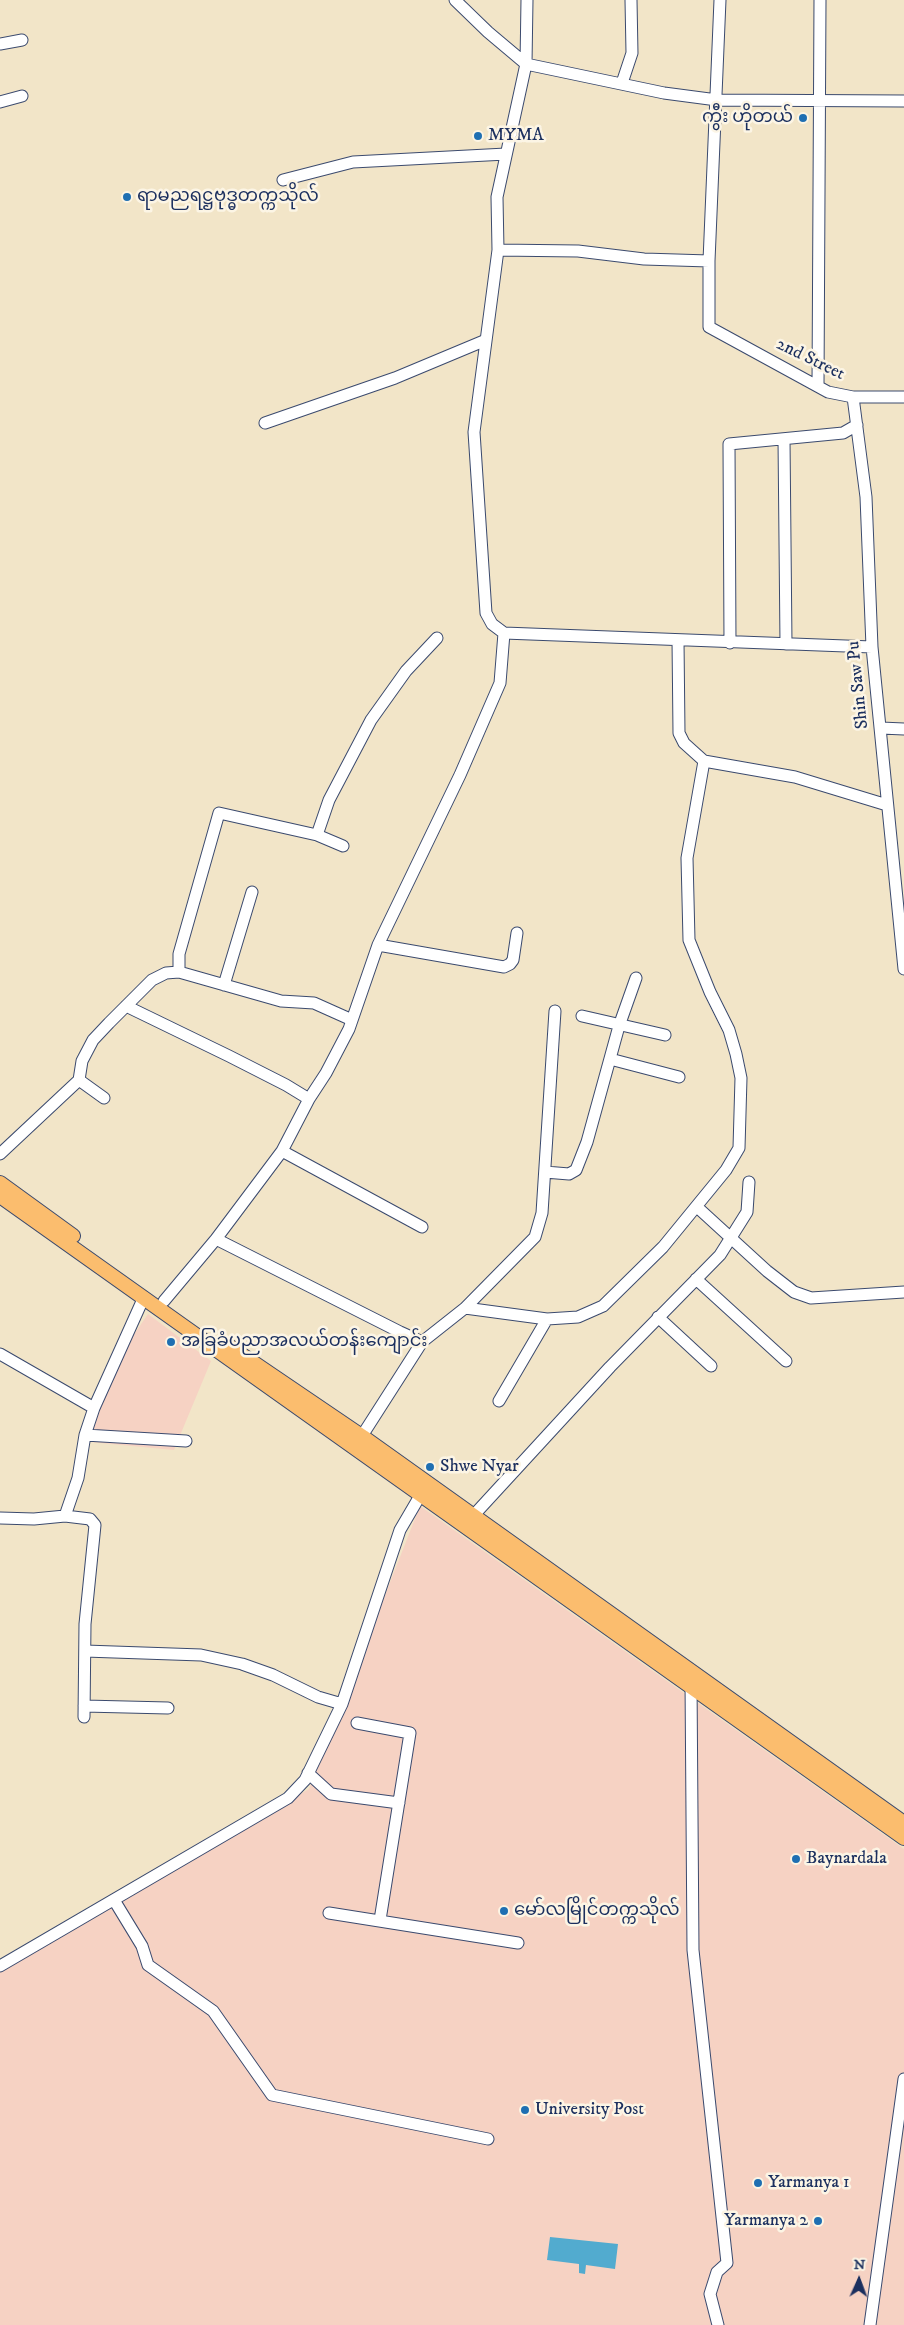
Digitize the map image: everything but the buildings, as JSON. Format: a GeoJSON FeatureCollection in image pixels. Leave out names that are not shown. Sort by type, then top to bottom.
{"type":"FeatureCollection","features":[{"type":"Feature","properties":{"kind":"main road"},"geometry":{"type":"LineString","coordinates":[[0,1183],[424,1489],[691,1686],[904,1823]]}},
{"type":"Feature","properties":{"kind":"main road"},"geometry":{"type":"LineString","coordinates":[[0,1196],[144,1297],[358,1442]]}},
{"type":"Feature","properties":{"kind":"main road"},"geometry":{"type":"LineString","coordinates":[[424,1489],[473,1516],[691,1671],[904,1838]]}},
{"type":"Feature","properties":{"kind":"street"},"geometry":{"type":"LineString","coordinates":[[455,0],[488,32],[526,64],[664,92],[717,100],[904,101]]}},
{"type":"Feature","properties":{"kind":"street"},"geometry":{"type":"LineString","coordinates":[[527,0],[526,64],[497,197],[498,250],[474,432],[486,612],[492,624],[504,633],[872,647]]}},
{"type":"Feature","properties":{"kind":"street"},"geometry":{"type":"LineString","coordinates":[[622,83],[632,53],[631,0]]}},
{"type":"Feature","properties":{"kind":"street"},"geometry":{"type":"LineString","coordinates":[[498,250],[578,251],[644,259],[709,261],[720,0]]}},
{"type":"Feature","properties":{"kind":"street"},"geometry":{"type":"LineString","coordinates":[[818,386],[820,0]]}},
{"type":"Feature","properties":{"kind":"street"},"geometry":{"type":"LineString","coordinates":[[0,44],[22,40]]}},
{"type":"Feature","properties":{"kind":"street"},"geometry":{"type":"LineString","coordinates":[[0,102],[22,96]]}},
{"type":"Feature","properties":{"kind":"street"},"geometry":{"type":"LineString","coordinates":[[283,180],[353,162],[506,154]]}},
{"type":"Feature","properties":{"kind":"street","name":"2nd Street"},"geometry":{"type":"LineString","coordinates":[[709,261],[709,327],[828,392],[853,397],[904,397]]}},
{"type":"Feature","properties":{"kind":"street"},"geometry":{"type":"LineString","coordinates":[[265,423],[395,378],[486,340]]}},
{"type":"Feature","properties":{"kind":"street","name":"Shin Saw Pu"},"geometry":{"type":"LineString","coordinates":[[853,397],[866,496],[872,647],[904,969]]}},
{"type":"Feature","properties":{"kind":"street"},"geometry":{"type":"LineString","coordinates":[[730,642],[729,444],[843,433],[857,425]]}},
{"type":"Feature","properties":{"kind":"street"},"geometry":{"type":"LineString","coordinates":[[784,439],[786,644]]}},
{"type":"Feature","properties":{"kind":"street"},"geometry":{"type":"LineString","coordinates":[[164,1301],[216,1238],[282,1151],[308,1099],[326,1073],[352,1020],[378,945],[460,775],[500,683],[504,633]]}},
{"type":"Feature","properties":{"kind":"street"},"geometry":{"type":"LineString","coordinates":[[317,835],[329,800],[371,720],[406,670],[437,638]]}},
{"type":"Feature","properties":{"kind":"street"},"geometry":{"type":"LineString","coordinates":[[678,640],[679,733],[684,743],[704,760],[795,777],[887,806]]}},
{"type":"Feature","properties":{"kind":"street"},"geometry":{"type":"LineString","coordinates":[[881,728],[904,729]]}},
{"type":"Feature","properties":{"kind":"street"},"geometry":{"type":"LineString","coordinates":[[465,1308],[547,1319],[578,1317],[603,1306],[663,1247],[726,1170],[739,1148],[741,1140],[741,1078],[736,1054],[729,1030],[710,992],[689,940],[687,858],[704,760]]}},
{"type":"Feature","properties":{"kind":"street"},"geometry":{"type":"LineString","coordinates":[[179,972],[179,954],[219,813],[317,835],[343,846]]}},
{"type":"Feature","properties":{"kind":"street"},"geometry":{"type":"LineString","coordinates":[[224,985],[252,892]]}},
{"type":"Feature","properties":{"kind":"street"},"geometry":{"type":"LineString","coordinates":[[378,945],[504,967],[513,960],[517,933]]}},
{"type":"Feature","properties":{"kind":"street"},"geometry":{"type":"LineString","coordinates":[[0,1154],[79,1080],[82,1061],[94,1040],[152,980],[166,973],[179,972],[281,1001],[314,1003],[352,1020]]}},
{"type":"Feature","properties":{"kind":"street"},"geometry":{"type":"LineString","coordinates":[[545,1172],[569,1174],[576,1170],[587,1142],[619,1026],[636,978]]}},
{"type":"Feature","properties":{"kind":"street"},"geometry":{"type":"LineString","coordinates":[[126,1006],[286,1085],[308,1099]]}},
{"type":"Feature","properties":{"kind":"street"},"geometry":{"type":"LineString","coordinates":[[358,1442],[422,1342],[465,1308],[535,1237],[542,1213],[555,1011]]}},
{"type":"Feature","properties":{"kind":"street"},"geometry":{"type":"LineString","coordinates":[[582,1016],[619,1026],[665,1034]]}},
{"type":"Feature","properties":{"kind":"street"},"geometry":{"type":"LineString","coordinates":[[610,1059],[679,1077]]}},
{"type":"Feature","properties":{"kind":"street"},"geometry":{"type":"LineString","coordinates":[[79,1080],[104,1098]]}},
{"type":"Feature","properties":{"kind":"street"},"geometry":{"type":"LineString","coordinates":[[282,1151],[422,1227]]}},
{"type":"Feature","properties":{"kind":"street"},"geometry":{"type":"LineString","coordinates":[[473,1516],[610,1367],[720,1254],[747,1212],[749,1182]]}},
{"type":"Feature","properties":{"kind":"street"},"geometry":{"type":"LineString","coordinates":[[697,1207],[767,1271],[794,1292],[811,1298],[904,1292]]}},
{"type":"Feature","properties":{"kind":"street"},"geometry":{"type":"LineString","coordinates":[[216,1238],[422,1342]]}},
{"type":"Feature","properties":{"kind":"street"},"geometry":{"type":"LineString","coordinates":[[696,1279],[786,1361]]}},
{"type":"Feature","properties":{"kind":"street"},"geometry":{"type":"LineString","coordinates":[[65,1516],[78,1478],[86,1435],[94,1408],[144,1297]]}},
{"type":"Feature","properties":{"kind":"street"},"geometry":{"type":"LineString","coordinates":[[658,1317],[711,1366]]}},
{"type":"Feature","properties":{"kind":"street"},"geometry":{"type":"LineString","coordinates":[[499,1401],[547,1319]]}},
{"type":"Feature","properties":{"kind":"street"},"geometry":{"type":"LineString","coordinates":[[0,1354],[94,1408]]}},
{"type":"Feature","properties":{"kind":"street"},"geometry":{"type":"LineString","coordinates":[[86,1435],[186,1441]]}},
{"type":"Feature","properties":{"kind":"street"},"geometry":{"type":"LineString","coordinates":[[0,1966],[288,1798],[305,1780],[342,1704],[400,1530],[424,1489]]}},
{"type":"Feature","properties":{"kind":"street"},"geometry":{"type":"LineString","coordinates":[[0,1518],[34,1520],[65,1516],[90,1519],[95,1525],[85,1651],[84,1712],[168,1708]]}},
{"type":"Feature","properties":{"kind":"street"},"geometry":{"type":"LineString","coordinates":[[85,1651],[201,1655],[242,1664],[273,1675],[318,1697],[342,1704]]}},
{"type":"Feature","properties":{"kind":"street"},"geometry":{"type":"LineString","coordinates":[[691,1671],[693,1950],[727,2263],[717,2272],[710,2294],[718,2325]]}},
{"type":"Feature","properties":{"kind":"street"},"geometry":{"type":"LineString","coordinates":[[357,1723],[410,1733],[380,1920]]}},
{"type":"Feature","properties":{"kind":"street"},"geometry":{"type":"LineString","coordinates":[[308,1772],[330,1794],[399,1803]]}},
{"type":"Feature","properties":{"kind":"street"},"geometry":{"type":"LineString","coordinates":[[114,1900],[142,1946],[148,1965],[213,2011],[272,2095],[488,2139]]}},
{"type":"Feature","properties":{"kind":"street"},"geometry":{"type":"LineString","coordinates":[[329,1912],[518,1944]]}},
{"type":"Feature","properties":{"kind":"street"},"geometry":{"type":"LineString","coordinates":[[870,2325],[904,2079]]}},
{"type":"Feature","properties":{"kind":"shaded area"},"geometry":{"type":"Polygon","coordinates":[[[148,1314],[211,1361],[174,1450],[90,1442],[99,1408],[118,1358],[148,1314]]]}},
{"type":"Feature","properties":{"kind":"shaded area","name":"မော်လမြိုင်တက္ကသိုလ်"},"geometry":{"type":"Polygon","coordinates":[[[420,1506],[904,1849],[904,2325],[0,2325],[0,1972],[309,1789],[420,1506]]]}},
{"type":"Feature","properties":{"kind":"water"},"geometry":{"type":"Polygon","coordinates":[[[550,2237],[618,2244],[615,2269],[586,2265],[585,2274],[579,2273],[579,2264],[547,2260],[550,2237]]]}},
{"type":"Feature","properties":{"kind":"place","name":"ကွီး ဟိုတယ်"},"geometry":{"type":"Point","coordinates":[803,118]}},
{"type":"Feature","properties":{"kind":"place","name":"MYMA"},"geometry":{"type":"Point","coordinates":[478,136]}},
{"type":"Feature","properties":{"kind":"place","name":"ရာမညရဋ္ဌဗုဒ္ဓတက္ကသိုလ်"},"geometry":{"type":"Point","coordinates":[127,197]}},
{"type":"Feature","properties":{"kind":"place","name":"အခြခံပညာအလယ်တန်းကျောင်း"},"geometry":{"type":"Point","coordinates":[171,1342]}},
{"type":"Feature","properties":{"kind":"place","name":"Shwe Nyar"},"geometry":{"type":"Point","coordinates":[430,1467]}},
{"type":"Feature","properties":{"kind":"place","name":"Baynardala"},"geometry":{"type":"Point","coordinates":[796,1859]}},
{"type":"Feature","properties":{"kind":"place","name":"မော်လမြိုင်တက္ကသိုလ်"},"geometry":{"type":"Point","coordinates":[504,1911]}},
{"type":"Feature","properties":{"kind":"place","name":"University Post"},"geometry":{"type":"Point","coordinates":[525,2110]}},
{"type":"Feature","properties":{"kind":"place","name":"Yarmanya 1"},"geometry":{"type":"Point","coordinates":[758,2183]}},
{"type":"Feature","properties":{"kind":"place","name":"Yarmanya 2"},"geometry":{"type":"Point","coordinates":[818,2221]}}]}
